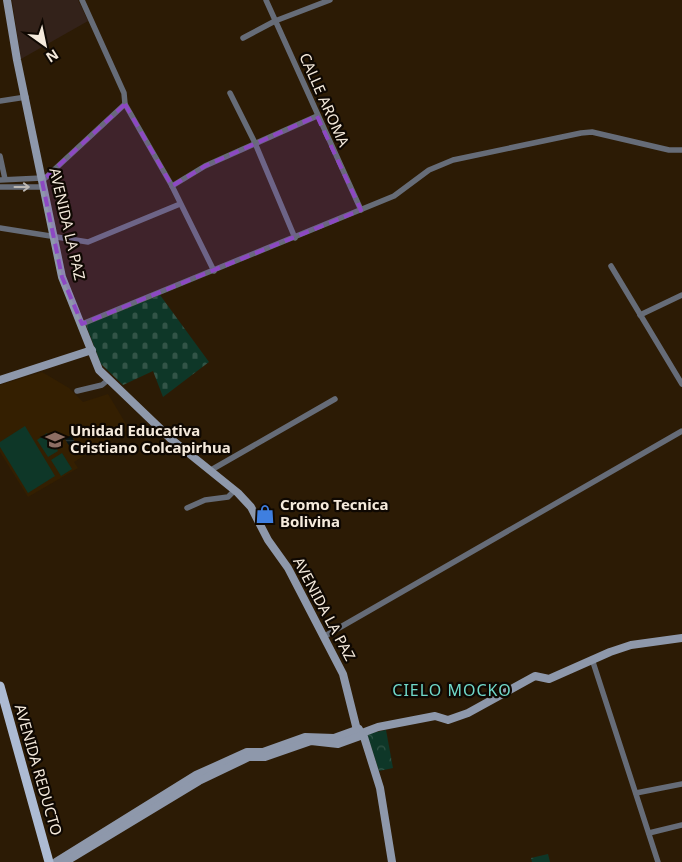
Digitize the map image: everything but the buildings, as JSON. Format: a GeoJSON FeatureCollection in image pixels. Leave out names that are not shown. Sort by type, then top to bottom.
{"type":"FeatureCollection","features":[{"type":"Feature","properties":{"kind":"main road","name":"AVENIDA LA PAZ"},"geometry":{"type":"LineString","coordinates":[[8,0],[17,60],[62,277],[99,370],[171,439],[235,490],[251,507],[268,540],[288,568],[325,636],[343,674],[356,726],[361,732],[380,788],[392,862]]}},
{"type":"Feature","properties":{"kind":"main road"},"geometry":{"type":"LineString","coordinates":[[0,380],[92,350]]}},
{"type":"Feature","properties":{"kind":"main road"},"geometry":{"type":"LineString","coordinates":[[65,862],[197,778],[247,752],[276,751],[305,737],[334,738],[378,726],[435,716],[448,720],[468,713],[535,676],[549,679],[592,659],[632,645],[682,638]]}},
{"type":"Feature","properties":{"kind":"main road","name":"AVENIDA REDUCTO"},"geometry":{"type":"LineString","coordinates":[[0,686],[49,862]]}},
{"type":"Feature","properties":{"kind":"main road"},"geometry":{"type":"LineString","coordinates":[[56,862],[142,812]]}},
{"type":"Feature","properties":{"kind":"street"},"geometry":{"type":"LineString","coordinates":[[82,0],[124,93],[125,104],[172,186],[214,271]]}},
{"type":"Feature","properties":{"kind":"street","name":"CALLE AROMA"},"geometry":{"type":"LineString","coordinates":[[266,0],[360,210]]}},
{"type":"Feature","properties":{"kind":"street"},"geometry":{"type":"LineString","coordinates":[[243,38],[275,21],[330,0]]}},
{"type":"Feature","properties":{"kind":"street"},"geometry":{"type":"LineString","coordinates":[[230,93],[255,143],[295,238]]}},
{"type":"Feature","properties":{"kind":"street"},"geometry":{"type":"LineString","coordinates":[[0,101],[26,97]]}},
{"type":"Feature","properties":{"kind":"street"},"geometry":{"type":"LineString","coordinates":[[0,187],[43,182],[125,104]]}},
{"type":"Feature","properties":{"kind":"street"},"geometry":{"type":"LineString","coordinates":[[172,186],[205,166],[317,116]]}},
{"type":"Feature","properties":{"kind":"street"},"geometry":{"type":"LineString","coordinates":[[82,324],[394,196],[429,170],[453,160],[592,132],[669,150],[682,150]]}},
{"type":"Feature","properties":{"kind":"street"},"geometry":{"type":"LineString","coordinates":[[0,156],[3,180],[43,182]]}},
{"type":"Feature","properties":{"kind":"street"},"geometry":{"type":"LineString","coordinates":[[0,228],[88,242],[180,204]]}},
{"type":"Feature","properties":{"kind":"street"},"geometry":{"type":"LineString","coordinates":[[611,266],[682,384]]}},
{"type":"Feature","properties":{"kind":"street"},"geometry":{"type":"LineString","coordinates":[[640,315],[682,295]]}},
{"type":"Feature","properties":{"kind":"street"},"geometry":{"type":"LineString","coordinates":[[77,391],[102,385],[109,379]]}},
{"type":"Feature","properties":{"kind":"street"},"geometry":{"type":"LineString","coordinates":[[211,470],[335,399]]}},
{"type":"Feature","properties":{"kind":"street"},"geometry":{"type":"LineString","coordinates":[[325,636],[682,431]]}},
{"type":"Feature","properties":{"kind":"street"},"geometry":{"type":"LineString","coordinates":[[187,508],[205,500],[228,497],[235,490]]}},
{"type":"Feature","properties":{"kind":"street"},"geometry":{"type":"LineString","coordinates":[[592,659],[658,862]]}},
{"type":"Feature","properties":{"kind":"street"},"geometry":{"type":"LineString","coordinates":[[636,793],[682,784]]}},
{"type":"Feature","properties":{"kind":"street"},"geometry":{"type":"LineString","coordinates":[[649,833],[682,825]]}},
{"type":"Feature","properties":{"kind":"highlighted area"},"geometry":{"type":"Polygon","coordinates":[[[125,104],[172,186],[205,166],[317,116],[361,210],[82,324],[62,277],[42,181],[125,104]]]}},
{"type":"Feature","properties":{"kind":"shaded area"},"geometry":{"type":"Polygon","coordinates":[[[12,0],[78,0],[88,21],[21,59],[12,0]]]}},
{"type":"Feature","properties":{"kind":"shaded area","name":"Unidad Educativa Cristiano Colcapirhua"},"geometry":{"type":"Polygon","coordinates":[[[42,372],[69,388],[83,402],[108,394],[129,429],[74,462],[78,468],[28,497],[0,452],[0,385],[42,372]]]}},
{"type":"Feature","properties":{"kind":"shaded area"},"geometry":{"type":"Polygon","coordinates":[[[71,435],[80,451],[74,454],[65,439],[71,435]]]}},
{"type":"Feature","properties":{"kind":"green space"},"geometry":{"type":"Polygon","coordinates":[[[160,295],[209,362],[163,397],[153,371],[123,385],[101,364],[86,325],[160,295]]]}},
{"type":"Feature","properties":{"kind":"green space"},"geometry":{"type":"Polygon","coordinates":[[[25,426],[55,476],[28,493],[0,447],[0,442],[25,426]]]}},
{"type":"Feature","properties":{"kind":"green space"},"geometry":{"type":"Polygon","coordinates":[[[47,433],[58,451],[48,457],[37,440],[47,433]]]}},
{"type":"Feature","properties":{"kind":"green space"},"geometry":{"type":"Polygon","coordinates":[[[62,453],[72,469],[61,476],[51,460],[62,453]]]}},
{"type":"Feature","properties":{"kind":"green space"},"geometry":{"type":"Polygon","coordinates":[[[386,730],[393,768],[379,771],[367,734],[386,730]]]}},
{"type":"Feature","properties":{"kind":"green space"},"geometry":{"type":"Polygon","coordinates":[[[548,854],[550,862],[532,862],[531,858],[548,854]]]}},
{"type":"Feature","properties":{"kind":"place","name":"Unidad Educativa Cristiano Colcapirhua"},"geometry":{"type":"Point","coordinates":[55,440]}},
{"type":"Feature","properties":{"kind":"place","name":"Cromo Tecnica Bolivina"},"geometry":{"type":"Point","coordinates":[265,514]}},
{"type":"Feature","properties":{"kind":"district","name":"CIELO MOCKO"},"geometry":{"type":"Point","coordinates":[452,690]}}]}
